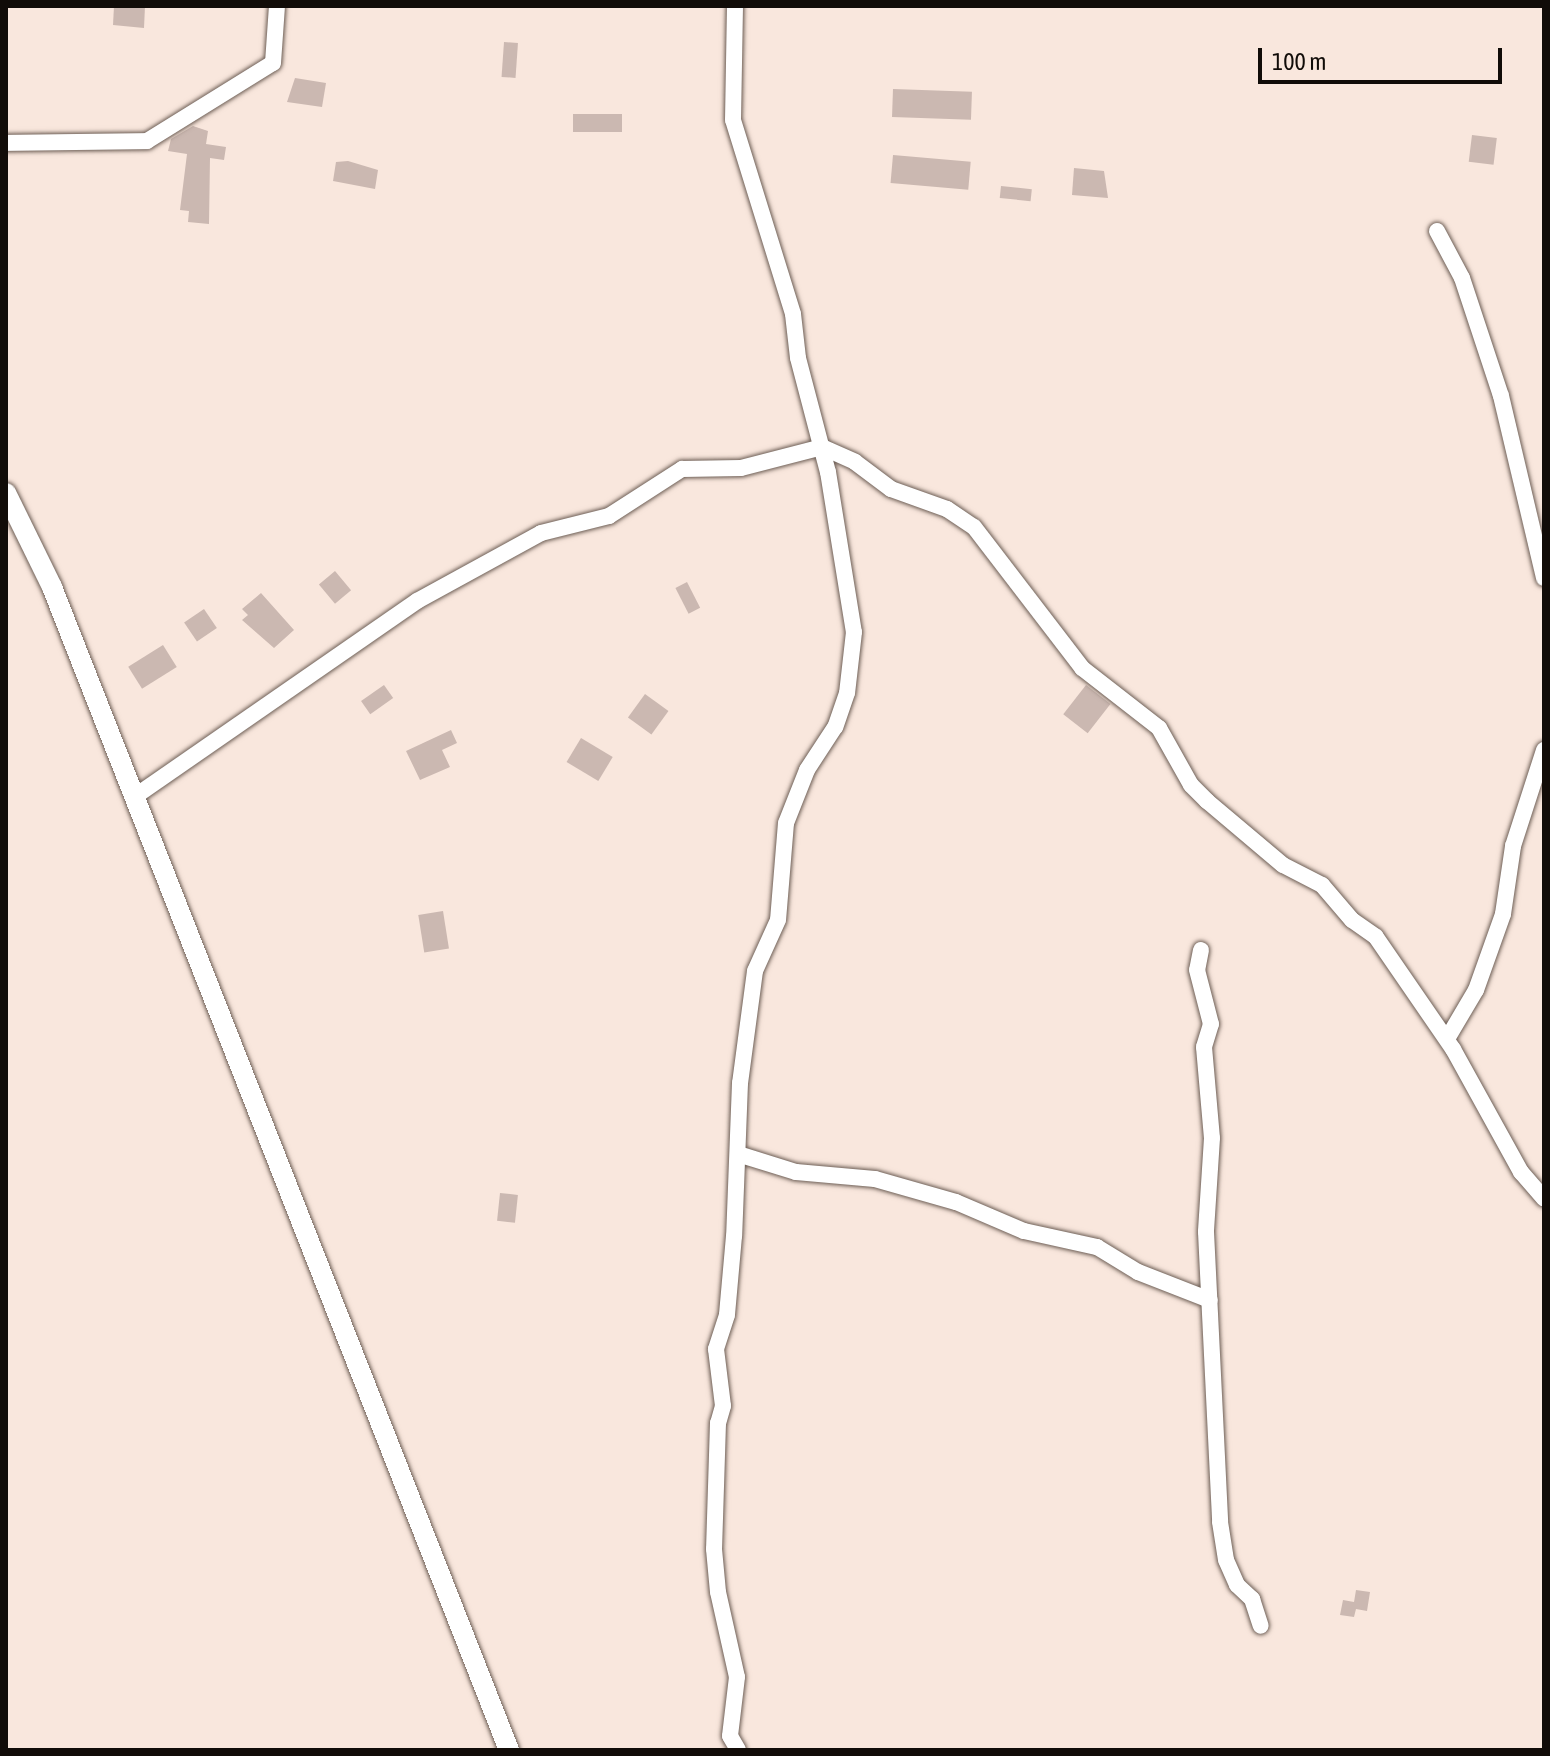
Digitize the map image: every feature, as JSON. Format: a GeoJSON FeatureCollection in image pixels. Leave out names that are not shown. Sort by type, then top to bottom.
{"type":"FeatureCollection","features":[{"type":"Feature","properties":{"kind":"street"},"geometry":{"type":"LineString","coordinates":[[6,143],[147,141],[273,63],[277,6]]}},
{"type":"Feature","properties":{"kind":"street"},"geometry":{"type":"LineString","coordinates":[[735,6],[733,120],[785,287],[822,447],[854,632],[847,693],[835,727],[807,770],[786,823],[778,920],[755,971],[748,1006],[727,1315],[716,1349],[723,1406],[718,1423],[714,1549],[718,1592],[737,1677],[730,1736],[738,1750]]}},
{"type":"Feature","properties":{"kind":"street"},"geometry":{"type":"LineString","coordinates":[[1437,231],[1462,278],[1501,396],[1544,578]]}},
{"type":"Feature","properties":{"kind":"street"},"geometry":{"type":"LineString","coordinates":[[134,797],[417,601],[541,533],[609,516],[682,469],[741,468],[822,447],[855,462],[891,489],[947,509],[974,527],[1082,668],[1159,728],[1191,785],[1283,865],[1322,885],[1352,920],[1376,937],[1447,1039],[1484,1112],[1521,1172],[1544,1198]]}},
{"type":"Feature","properties":{"kind":"street"},"geometry":{"type":"LineString","coordinates":[[6,493],[52,587],[509,1750]]}},
{"type":"Feature","properties":{"kind":"street"},"geometry":{"type":"LineString","coordinates":[[1447,1039],[1476,990],[1503,914],[1513,846],[1544,750]]}},
{"type":"Feature","properties":{"kind":"street"},"geometry":{"type":"LineString","coordinates":[[1201,950],[1197,970],[1211,1024],[1204,1047],[1212,1127],[1210,1300],[1220,1522],[1226,1560],[1237,1585],[1252,1599],[1261,1626]]}},
{"type":"Feature","properties":{"kind":"street"},"geometry":{"type":"LineString","coordinates":[[738,1154],[796,1172],[875,1179],[956,1202],[1024,1231],[1097,1247],[1138,1272],[1210,1300]]}},
{"type":"Feature","properties":{"kind":"building"},"geometry":{"type":"Polygon","coordinates":[[[114,6],[145,6],[144,28],[113,25],[114,6]]]}},
{"type":"Feature","properties":{"kind":"building"},"geometry":{"type":"Polygon","coordinates":[[[504,42],[518,43],[516,78],[502,77],[504,42]]]}},
{"type":"Feature","properties":{"kind":"building"},"geometry":{"type":"Polygon","coordinates":[[[295,78],[326,83],[322,107],[287,102],[295,78]]]}},
{"type":"Feature","properties":{"kind":"building"},"geometry":{"type":"Polygon","coordinates":[[[893,89],[972,92],[971,120],[892,117],[893,89]]]}},
{"type":"Feature","properties":{"kind":"building"},"geometry":{"type":"Polygon","coordinates":[[[573,114],[622,114],[622,132],[573,132],[573,114]]]}},
{"type":"Feature","properties":{"kind":"building"},"geometry":{"type":"Polygon","coordinates":[[[193,126],[208,131],[206,144],[226,147],[224,160],[210,158],[209,224],[188,222],[189,211],[180,210],[187,154],[168,151],[171,139],[193,126]]]}},
{"type":"Feature","properties":{"kind":"building"},"geometry":{"type":"Polygon","coordinates":[[[1472,135],[1497,138],[1494,165],[1469,162],[1472,135]]]}},
{"type":"Feature","properties":{"kind":"building"},"geometry":{"type":"Polygon","coordinates":[[[893,155],[971,162],[968,190],[891,183],[893,155]]]}},
{"type":"Feature","properties":{"kind":"building"},"geometry":{"type":"Polygon","coordinates":[[[348,161],[378,170],[375,189],[333,181],[336,162],[348,161]]]}},
{"type":"Feature","properties":{"kind":"building"},"geometry":{"type":"Polygon","coordinates":[[[1074,168],[1104,171],[1108,198],[1072,195],[1074,168]]]}},
{"type":"Feature","properties":{"kind":"building"},"geometry":{"type":"Polygon","coordinates":[[[1001,186],[1032,189],[1031,201],[1000,198],[1001,186]]]}},
{"type":"Feature","properties":{"kind":"building"},"geometry":{"type":"Polygon","coordinates":[[[335,571],[351,590],[335,604],[319,584],[335,571]]]}},
{"type":"Feature","properties":{"kind":"building"},"geometry":{"type":"Polygon","coordinates":[[[687,582],[700,608],[689,614],[675,588],[687,582]]]}},
{"type":"Feature","properties":{"kind":"building"},"geometry":{"type":"Polygon","coordinates":[[[261,593],[294,630],[274,648],[242,620],[248,615],[242,609],[261,593]]]}},
{"type":"Feature","properties":{"kind":"building"},"geometry":{"type":"Polygon","coordinates":[[[204,609],[217,628],[197,641],[184,622],[204,609]]]}},
{"type":"Feature","properties":{"kind":"building"},"geometry":{"type":"Polygon","coordinates":[[[163,645],[177,667],[142,689],[128,667],[163,645]]]}},
{"type":"Feature","properties":{"kind":"building"},"geometry":{"type":"Polygon","coordinates":[[[384,685],[393,698],[370,714],[361,701],[384,685]]]}},
{"type":"Feature","properties":{"kind":"building"},"geometry":{"type":"Polygon","coordinates":[[[1086,685],[1110,704],[1088,733],[1063,714],[1086,685]]]}},
{"type":"Feature","properties":{"kind":"building"},"geometry":{"type":"Polygon","coordinates":[[[645,694],[668,711],[651,735],[628,717],[645,694]]]}},
{"type":"Feature","properties":{"kind":"building"},"geometry":{"type":"Polygon","coordinates":[[[451,730],[457,743],[442,750],[450,767],[420,780],[406,751],[451,730]]]}},
{"type":"Feature","properties":{"kind":"building"},"geometry":{"type":"Polygon","coordinates":[[[581,738],[613,757],[598,781],[567,762],[581,738]]]}},
{"type":"Feature","properties":{"kind":"building"},"geometry":{"type":"Polygon","coordinates":[[[443,911],[449,949],[424,952],[418,915],[443,911]]]}},
{"type":"Feature","properties":{"kind":"building"},"geometry":{"type":"Polygon","coordinates":[[[500,1193],[518,1195],[515,1223],[497,1221],[500,1193]]]}},
{"type":"Feature","properties":{"kind":"building"},"geometry":{"type":"Polygon","coordinates":[[[1356,1590],[1370,1592],[1367,1611],[1356,1609],[1354,1617],[1340,1615],[1343,1600],[1354,1602],[1356,1590]]]}}]}
